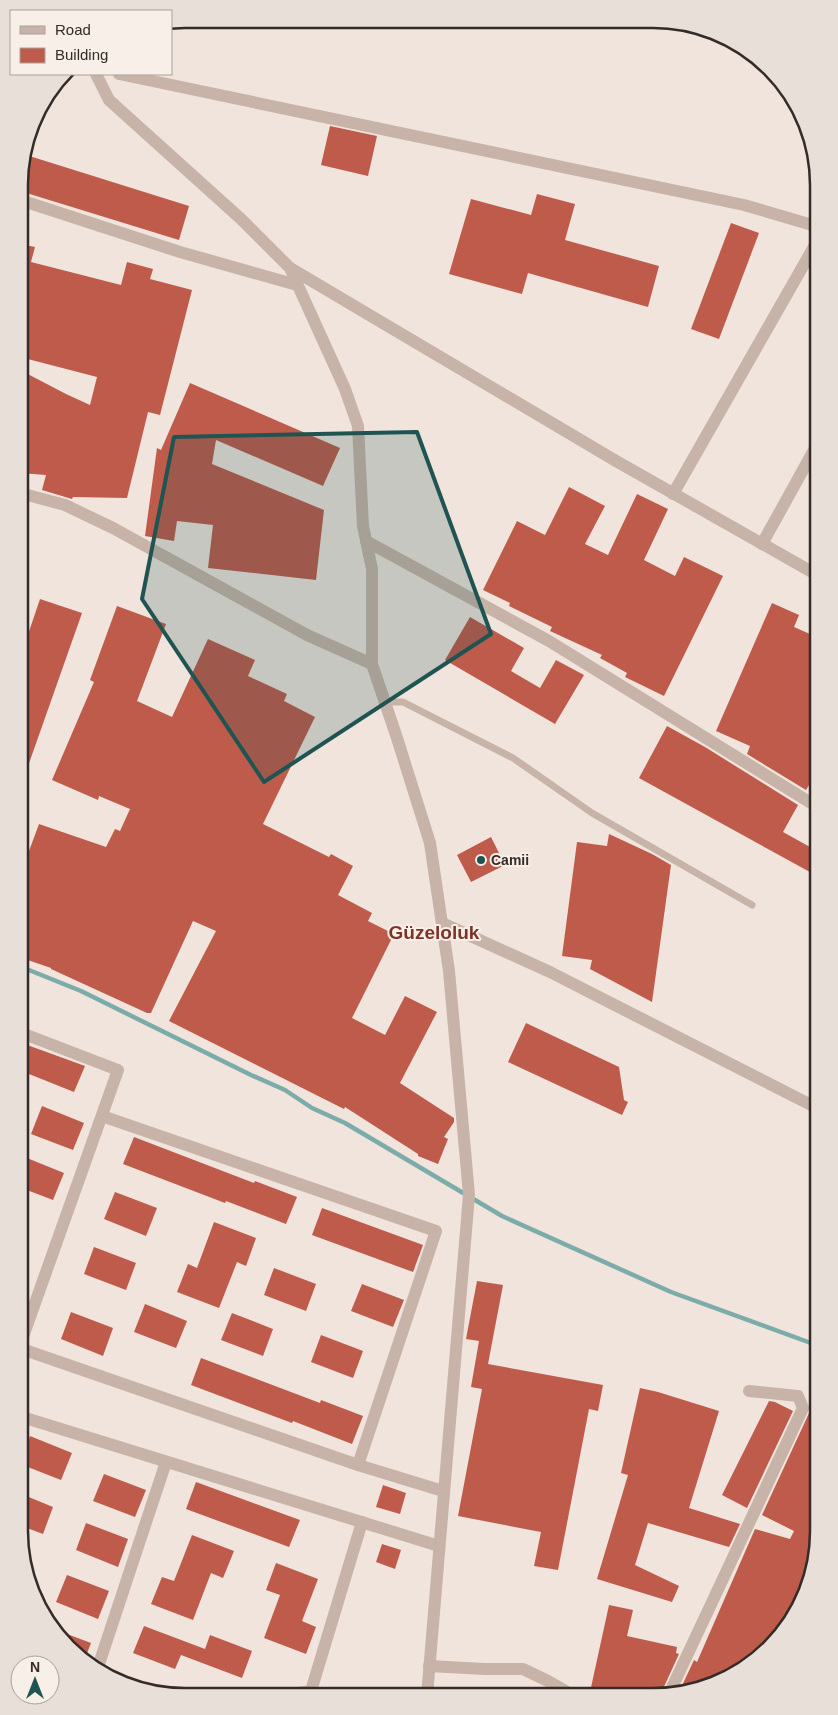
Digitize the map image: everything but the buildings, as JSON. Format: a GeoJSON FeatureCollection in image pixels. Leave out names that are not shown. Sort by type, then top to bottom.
{"type":"FeatureCollection","features":[{"type":"Feature","properties":{"kind":"street"},"geometry":{"type":"LineString","coordinates":[[96,75],[109,100],[241,219],[290,268],[616,461],[810,571]]}},
{"type":"Feature","properties":{"kind":"street"},"geometry":{"type":"LineString","coordinates":[[124,75],[744,205],[810,224]]}},
{"type":"Feature","properties":{"kind":"street"},"geometry":{"type":"LineString","coordinates":[[28,203],[180,252],[297,284]]}},
{"type":"Feature","properties":{"kind":"street"},"geometry":{"type":"LineString","coordinates":[[673,494],[810,254]]}},
{"type":"Feature","properties":{"kind":"street"},"geometry":{"type":"LineString","coordinates":[[290,268],[345,389],[358,426],[363,526],[372,569],[372,664],[430,844],[449,971],[468,1201],[428,1688]]}},
{"type":"Feature","properties":{"kind":"street"},"geometry":{"type":"LineString","coordinates":[[762,544],[810,457]]}},
{"type":"Feature","properties":{"kind":"street"},"geometry":{"type":"LineString","coordinates":[[28,495],[65,505],[113,528],[307,635],[372,664]]}},
{"type":"Feature","properties":{"kind":"street"},"geometry":{"type":"LineString","coordinates":[[366,541],[549,640],[810,802]]}},
{"type":"Feature","properties":{"kind":"street"},"geometry":{"type":"LineString","coordinates":[[442,923],[550,972],[810,1103]]}},
{"type":"Feature","properties":{"kind":"street"},"geometry":{"type":"LineString","coordinates":[[28,1035],[118,1070],[28,1323]]}},
{"type":"Feature","properties":{"kind":"street"},"geometry":{"type":"LineString","coordinates":[[102,1116],[436,1232],[358,1465]]}},
{"type":"Feature","properties":{"kind":"street"},"geometry":{"type":"LineString","coordinates":[[28,1351],[358,1465],[443,1491]]}},
{"type":"Feature","properties":{"kind":"street"},"geometry":{"type":"LineString","coordinates":[[673,1686],[802,1408],[798,1396],[749,1391]]}},
{"type":"Feature","properties":{"kind":"street"},"geometry":{"type":"LineString","coordinates":[[28,1419],[439,1546]]}},
{"type":"Feature","properties":{"kind":"street"},"geometry":{"type":"LineString","coordinates":[[100,1662],[166,1462]]}},
{"type":"Feature","properties":{"kind":"street"},"geometry":{"type":"LineString","coordinates":[[312,1688],[362,1522]]}},
{"type":"Feature","properties":{"kind":"street"},"geometry":{"type":"LineString","coordinates":[[429,1666],[522,1669],[560,1688]]}},
{"type":"Feature","properties":{"kind":"lane"},"geometry":{"type":"LineString","coordinates":[[385,702],[403,702],[513,758],[592,813],[752,904]]}},
{"type":"Feature","properties":{"kind":"highlighted area"},"geometry":{"type":"Polygon","coordinates":[[[417,432],[491,634],[264,782],[142,599],[174,437],[417,432]]]}},
{"type":"Feature","properties":{"kind":"waterway"},"geometry":{"type":"LineString","coordinates":[[28,970],[81,991],[285,1090],[312,1108],[345,1123],[502,1216],[671,1292],[810,1343]]}},
{"type":"Feature","properties":{"kind":"place","name":"Camii"},"geometry":{"type":"Point","coordinates":[481,860]}},
{"type":"Feature","properties":{"kind":"district","name":"Güzeloluk"},"geometry":{"type":"Point","coordinates":[434,932]}}]}
